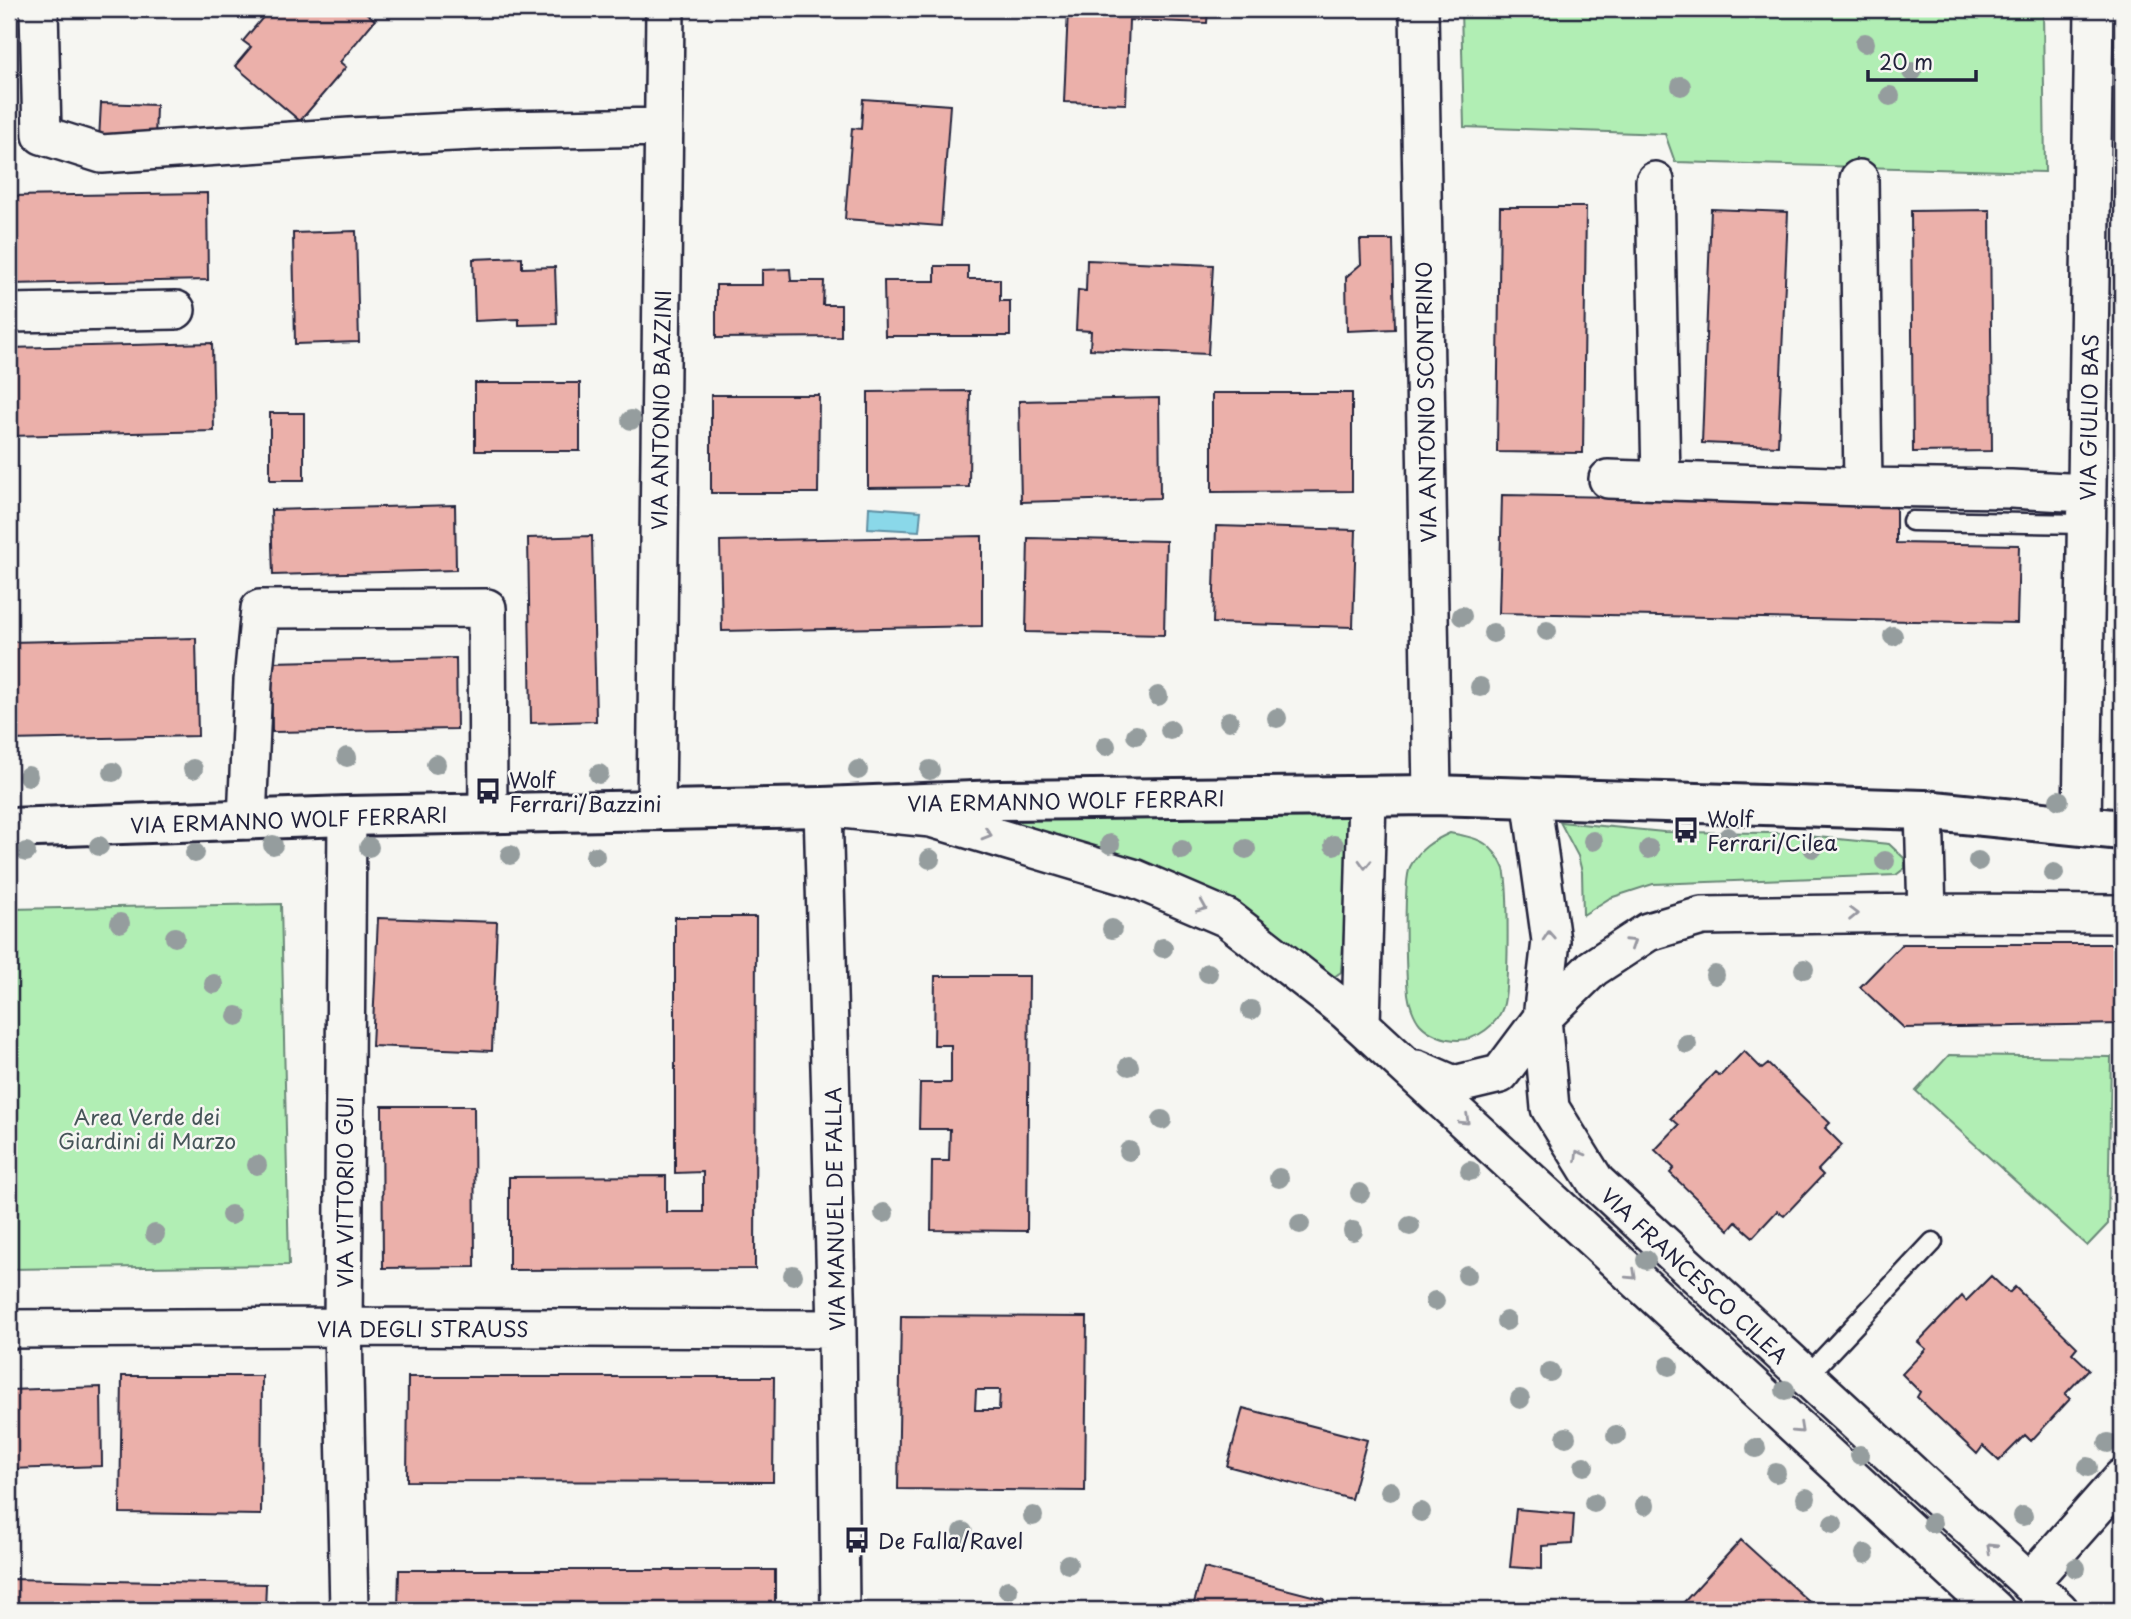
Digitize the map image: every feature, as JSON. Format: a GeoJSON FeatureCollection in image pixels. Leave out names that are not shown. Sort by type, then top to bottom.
{"type":"FeatureCollection","features":[{"type":"Feature","properties":{"kind":"street"},"geometry":{"type":"LineString","coordinates":[[39,9],[42,135],[102,154],[468,131],[663,127]]}},
{"type":"Feature","properties":{"kind":"street","name":"VIA ANTONIO BAZZINI"},"geometry":{"type":"LineString","coordinates":[[656,811],[665,9]]}},
{"type":"Feature","properties":{"kind":"street","name":"VIA ANTONIO SCONTRINO"},"geometry":{"type":"LineString","coordinates":[[1419,9],[1432,794]]}},
{"type":"Feature","properties":{"kind":"street","name":"VIA GIULIO BAS"},"geometry":{"type":"LineString","coordinates":[[2082,825],[2086,508],[2107,94],[2094,9]]}},
{"type":"Feature","properties":{"kind":"street"},"geometry":{"type":"LineString","coordinates":[[1858,179],[1863,486]]}},
{"type":"Feature","properties":{"kind":"street"},"geometry":{"type":"LineString","coordinates":[[1655,181],[1661,480]]}},
{"type":"Feature","properties":{"kind":"street"},"geometry":{"type":"LineString","coordinates":[[9,313],[176,310]]}},
{"type":"Feature","properties":{"kind":"street"},"geometry":{"type":"LineString","coordinates":[[1608,479],[2011,489],[2086,508]]}},
{"type":"Feature","properties":{"kind":"street"},"geometry":{"type":"LineString","coordinates":[[247,820],[253,681],[260,609],[487,608],[488,814]]}},
{"type":"Feature","properties":{"kind":"street","name":"VIA ERMANNO WOLF FERRARI"},"geometry":{"type":"LineString","coordinates":[[9,828],[346,816],[823,807],[999,800],[1432,794],[1924,810],[2122,830]]}},
{"type":"Feature","properties":{"kind":"street"},"geometry":{"type":"LineString","coordinates":[[1361,1025],[1367,796]]}},
{"type":"Feature","properties":{"kind":"street","name":"VIA FRANCESCO CILEA"},"geometry":{"type":"LineString","coordinates":[[1531,797],[1551,941],[1542,1018],[1550,1108],[1596,1182],[2059,1610]]}},
{"type":"Feature","properties":{"kind":"street","name":"VIA FRANCESCO CILEA"},"geometry":{"type":"LineString","coordinates":[[823,807],[930,818],[1136,879],[1227,918],[1346,1011],[1995,1610]]}},
{"type":"Feature","properties":{"kind":"street","name":"VIA MANUEL DE FALLA"},"geometry":{"type":"LineString","coordinates":[[823,807],[837,1329],[840,1610]]}},
{"type":"Feature","properties":{"kind":"street"},"geometry":{"type":"LineString","coordinates":[[1924,810],[1927,913]]}},
{"type":"Feature","properties":{"kind":"street","name":"VIA VITTORIO GUI"},"geometry":{"type":"LineString","coordinates":[[346,816],[343,1327],[349,1610]]}},
{"type":"Feature","properties":{"kind":"street"},"geometry":{"type":"LineString","coordinates":[[1403,1063],[1454,1085],[1500,1074],[1542,1018],[1593,968],[1648,932],[1702,916],[2122,914]]}},
{"type":"Feature","properties":{"kind":"street","name":"VIA DEGLI STRAUSS"},"geometry":{"type":"LineString","coordinates":[[9,1329],[837,1329]]}},
{"type":"Feature","properties":{"kind":"street"},"geometry":{"type":"LineString","coordinates":[[2029,1583],[2122,1478]]}},
{"type":"Feature","properties":{"kind":"lane"},"geometry":{"type":"LineString","coordinates":[[1912,521],[2086,508]]}},
{"type":"Feature","properties":{"kind":"lane"},"geometry":{"type":"LineString","coordinates":[[1806,1377],[1933,1242]]}},
{"type":"Feature","properties":{"kind":"green space"},"geometry":{"type":"Polygon","coordinates":[[[1461,9],[2043,9],[2045,172],[1675,162],[1665,134],[1464,127],[1461,9]]]}},
{"type":"Feature","properties":{"kind":"green space"},"geometry":{"type":"Polygon","coordinates":[[[1353,809],[1341,972],[1334,977],[1328,977],[1008,823],[1013,811],[1353,809]]]}},
{"type":"Feature","properties":{"kind":"green space"},"geometry":{"type":"Polygon","coordinates":[[[1560,822],[1664,832],[1776,833],[1889,844],[1904,858],[1905,868],[1896,875],[1653,884],[1610,898],[1583,915],[1582,872],[1578,856],[1560,822]]]}},
{"type":"Feature","properties":{"kind":"green space"},"geometry":{"type":"Polygon","coordinates":[[[1450,833],[1479,840],[1493,851],[1504,869],[1507,896],[1507,961],[1503,1007],[1496,1020],[1485,1030],[1458,1040],[1443,1038],[1424,1028],[1418,1021],[1409,998],[1406,968],[1406,909],[1410,867],[1427,846],[1450,833]]]}},
{"type":"Feature","properties":{"kind":"green space","name":"Area Verde dei Giardini di Marzo"},"geometry":{"type":"Polygon","coordinates":[[[281,904],[289,1265],[9,1269],[9,909],[281,904]]]}},
{"type":"Feature","properties":{"kind":"green space"},"geometry":{"type":"Polygon","coordinates":[[[1949,1055],[2111,1057],[2108,1224],[2087,1246],[1916,1091],[1949,1055]]]}},
{"type":"Feature","properties":{"kind":"water"},"geometry":{"type":"Polygon","coordinates":[[[869,507],[921,511],[919,531],[868,528],[869,507]]]}},
{"type":"Feature","properties":{"kind":"building"},"geometry":{"type":"Polygon","coordinates":[[[270,9],[277,12],[279,9],[361,9],[375,20],[340,62],[346,67],[300,121],[235,66],[251,47],[243,41],[270,9]]]}},
{"type":"Feature","properties":{"kind":"building"},"geometry":{"type":"Polygon","coordinates":[[[1068,9],[1208,9],[1207,23],[1129,20],[1126,104],[1064,102],[1068,9]]]}},
{"type":"Feature","properties":{"kind":"building"},"geometry":{"type":"Polygon","coordinates":[[[863,99],[950,105],[941,226],[845,219],[852,128],[861,129],[863,99]]]}},
{"type":"Feature","properties":{"kind":"building"},"geometry":{"type":"Polygon","coordinates":[[[101,103],[156,105],[155,142],[99,140],[101,103]]]}},
{"type":"Feature","properties":{"kind":"building"},"geometry":{"type":"Polygon","coordinates":[[[207,193],[208,280],[9,284],[9,196],[207,193]]]}},
{"type":"Feature","properties":{"kind":"building"},"geometry":{"type":"Polygon","coordinates":[[[1500,207],[1586,207],[1583,453],[1497,452],[1500,207]]]}},
{"type":"Feature","properties":{"kind":"building"},"geometry":{"type":"Polygon","coordinates":[[[1711,209],[1788,212],[1778,446],[1702,443],[1711,209]]]}},
{"type":"Feature","properties":{"kind":"building"},"geometry":{"type":"Polygon","coordinates":[[[1990,210],[1992,451],[1913,452],[1911,211],[1990,210]]]}},
{"type":"Feature","properties":{"kind":"building"},"geometry":{"type":"Polygon","coordinates":[[[356,231],[359,342],[295,344],[293,233],[356,231]]]}},
{"type":"Feature","properties":{"kind":"building"},"geometry":{"type":"Polygon","coordinates":[[[1360,240],[1393,240],[1395,329],[1347,331],[1346,277],[1361,264],[1360,240]]]}},
{"type":"Feature","properties":{"kind":"building"},"geometry":{"type":"Polygon","coordinates":[[[522,257],[522,268],[555,267],[557,324],[519,325],[519,319],[475,321],[473,259],[522,257]]]}},
{"type":"Feature","properties":{"kind":"building"},"geometry":{"type":"Polygon","coordinates":[[[1087,260],[1213,265],[1208,354],[1090,349],[1091,331],[1076,330],[1078,290],[1086,291],[1087,260]]]}},
{"type":"Feature","properties":{"kind":"building"},"geometry":{"type":"Polygon","coordinates":[[[935,266],[968,266],[968,279],[1000,279],[1000,301],[1010,301],[1010,336],[885,336],[884,281],[935,281],[935,266]]]}},
{"type":"Feature","properties":{"kind":"building"},"geometry":{"type":"Polygon","coordinates":[[[790,269],[791,281],[824,281],[823,305],[841,305],[841,337],[716,338],[716,285],[762,285],[762,270],[790,269]]]}},
{"type":"Feature","properties":{"kind":"building"},"geometry":{"type":"Polygon","coordinates":[[[212,343],[214,431],[9,436],[9,348],[212,343]]]}},
{"type":"Feature","properties":{"kind":"building"},"geometry":{"type":"Polygon","coordinates":[[[475,383],[580,383],[580,451],[475,451],[475,383]]]}},
{"type":"Feature","properties":{"kind":"building"},"geometry":{"type":"Polygon","coordinates":[[[970,391],[969,487],[868,488],[868,392],[970,391]]]}},
{"type":"Feature","properties":{"kind":"building"},"geometry":{"type":"Polygon","coordinates":[[[1212,393],[1352,393],[1352,491],[1212,492],[1212,393]]]}},
{"type":"Feature","properties":{"kind":"building"},"geometry":{"type":"Polygon","coordinates":[[[711,395],[819,395],[818,493],[711,493],[711,395]]]}},
{"type":"Feature","properties":{"kind":"building"},"geometry":{"type":"Polygon","coordinates":[[[1159,398],[1160,498],[1021,502],[1019,401],[1159,398]]]}},
{"type":"Feature","properties":{"kind":"building"},"geometry":{"type":"Polygon","coordinates":[[[270,413],[304,413],[304,480],[270,480],[270,413]]]}},
{"type":"Feature","properties":{"kind":"building"},"geometry":{"type":"Polygon","coordinates":[[[1502,495],[1896,502],[1896,543],[2019,545],[2017,623],[1499,613],[1502,495]]]}},
{"type":"Feature","properties":{"kind":"building"},"geometry":{"type":"Polygon","coordinates":[[[455,505],[456,570],[273,575],[271,510],[455,505]]]}},
{"type":"Feature","properties":{"kind":"building"},"geometry":{"type":"Polygon","coordinates":[[[1216,526],[1356,530],[1353,627],[1213,623],[1216,526]]]}},
{"type":"Feature","properties":{"kind":"building"},"geometry":{"type":"Polygon","coordinates":[[[592,536],[596,721],[531,723],[528,538],[592,536]]]}},
{"type":"Feature","properties":{"kind":"building"},"geometry":{"type":"Polygon","coordinates":[[[982,536],[982,626],[722,631],[720,541],[982,536]]]}},
{"type":"Feature","properties":{"kind":"building"},"geometry":{"type":"Polygon","coordinates":[[[1028,538],[1166,541],[1164,635],[1026,632],[1028,538]]]}},
{"type":"Feature","properties":{"kind":"building"},"geometry":{"type":"Polygon","coordinates":[[[196,638],[198,736],[9,740],[9,642],[196,638]]]}},
{"type":"Feature","properties":{"kind":"building"},"geometry":{"type":"Polygon","coordinates":[[[456,658],[457,729],[272,732],[271,662],[456,658]]]}},
{"type":"Feature","properties":{"kind":"building"},"geometry":{"type":"Polygon","coordinates":[[[675,917],[756,917],[755,1269],[509,1270],[509,1177],[666,1176],[666,1212],[703,1212],[703,1172],[675,1173],[675,917]]]}},
{"type":"Feature","properties":{"kind":"building"},"geometry":{"type":"Polygon","coordinates":[[[378,918],[497,922],[492,1051],[372,1046],[378,918]]]}},
{"type":"Feature","properties":{"kind":"building"},"geometry":{"type":"Polygon","coordinates":[[[1902,944],[2122,944],[2122,1024],[1904,1028],[1860,987],[1902,944]]]}},
{"type":"Feature","properties":{"kind":"building"},"geometry":{"type":"Polygon","coordinates":[[[935,976],[1029,976],[1027,1231],[931,1230],[932,1161],[949,1161],[950,1129],[919,1129],[920,1083],[951,1083],[951,1045],[934,1045],[935,976]]]}},
{"type":"Feature","properties":{"kind":"building"},"geometry":{"type":"Polygon","coordinates":[[[1744,1051],[1762,1069],[1768,1064],[1830,1123],[1825,1128],[1842,1145],[1818,1170],[1823,1175],[1784,1216],[1777,1211],[1753,1237],[1736,1222],[1729,1230],[1670,1173],[1674,1168],[1655,1150],[1679,1125],[1671,1118],[1715,1072],[1720,1076],[1744,1051]]]}},
{"type":"Feature","properties":{"kind":"building"},"geometry":{"type":"Polygon","coordinates":[[[382,1106],[474,1106],[475,1267],[383,1268],[382,1106]]]}},
{"type":"Feature","properties":{"kind":"building"},"geometry":{"type":"Polygon","coordinates":[[[1991,1276],[2009,1293],[2015,1287],[2077,1347],[2072,1353],[2089,1369],[2065,1394],[2070,1399],[2031,1441],[2025,1435],[1999,1461],[1983,1446],[1977,1454],[1917,1397],[1920,1392],[1902,1374],[1926,1349],[1918,1342],[1962,1296],[1966,1301],[1991,1276]]]}},
{"type":"Feature","properties":{"kind":"building"},"geometry":{"type":"Polygon","coordinates":[[[901,1316],[1087,1317],[1085,1491],[898,1489],[901,1316]],[[976,1390],[975,1410],[999,1410],[1000,1390],[976,1390]]]}},
{"type":"Feature","properties":{"kind":"building"},"geometry":{"type":"Polygon","coordinates":[[[122,1376],[262,1376],[261,1515],[120,1513],[122,1376]]]}},
{"type":"Feature","properties":{"kind":"building"},"geometry":{"type":"Polygon","coordinates":[[[408,1377],[774,1377],[773,1482],[407,1481],[408,1377]]]}},
{"type":"Feature","properties":{"kind":"building"},"geometry":{"type":"Polygon","coordinates":[[[101,1387],[102,1466],[9,1469],[9,1390],[101,1387]]]}},
{"type":"Feature","properties":{"kind":"building"},"geometry":{"type":"Polygon","coordinates":[[[1243,1408],[1367,1440],[1351,1499],[1227,1466],[1243,1408]]]}},
{"type":"Feature","properties":{"kind":"building"},"geometry":{"type":"Polygon","coordinates":[[[1516,1509],[1574,1514],[1572,1544],[1542,1546],[1542,1569],[1510,1567],[1516,1509]]]}},
{"type":"Feature","properties":{"kind":"building"},"geometry":{"type":"Polygon","coordinates":[[[1741,1540],[1818,1610],[1690,1610],[1683,1603],[1741,1540]]]}},
{"type":"Feature","properties":{"kind":"building"},"geometry":{"type":"Polygon","coordinates":[[[1204,1568],[1324,1599],[1321,1610],[1192,1610],[1204,1568]]]}},
{"type":"Feature","properties":{"kind":"building"},"geometry":{"type":"Polygon","coordinates":[[[399,1570],[775,1570],[775,1610],[398,1610],[399,1570]]]}},
{"type":"Feature","properties":{"kind":"building"},"geometry":{"type":"Polygon","coordinates":[[[9,1579],[266,1584],[265,1610],[9,1610],[9,1579]]]}},
{"type":"Feature","properties":{"kind":"place","name":"Wolf Ferrari/Bazzini"},"geometry":{"type":"Point","coordinates":[488,791]}},
{"type":"Feature","properties":{"kind":"place","name":"Wolf Ferrari/Cilea"},"geometry":{"type":"Point","coordinates":[1686,830]}},
{"type":"Feature","properties":{"kind":"place","name":"De Falla/Ravel"},"geometry":{"type":"Point","coordinates":[857,1540]}}]}
